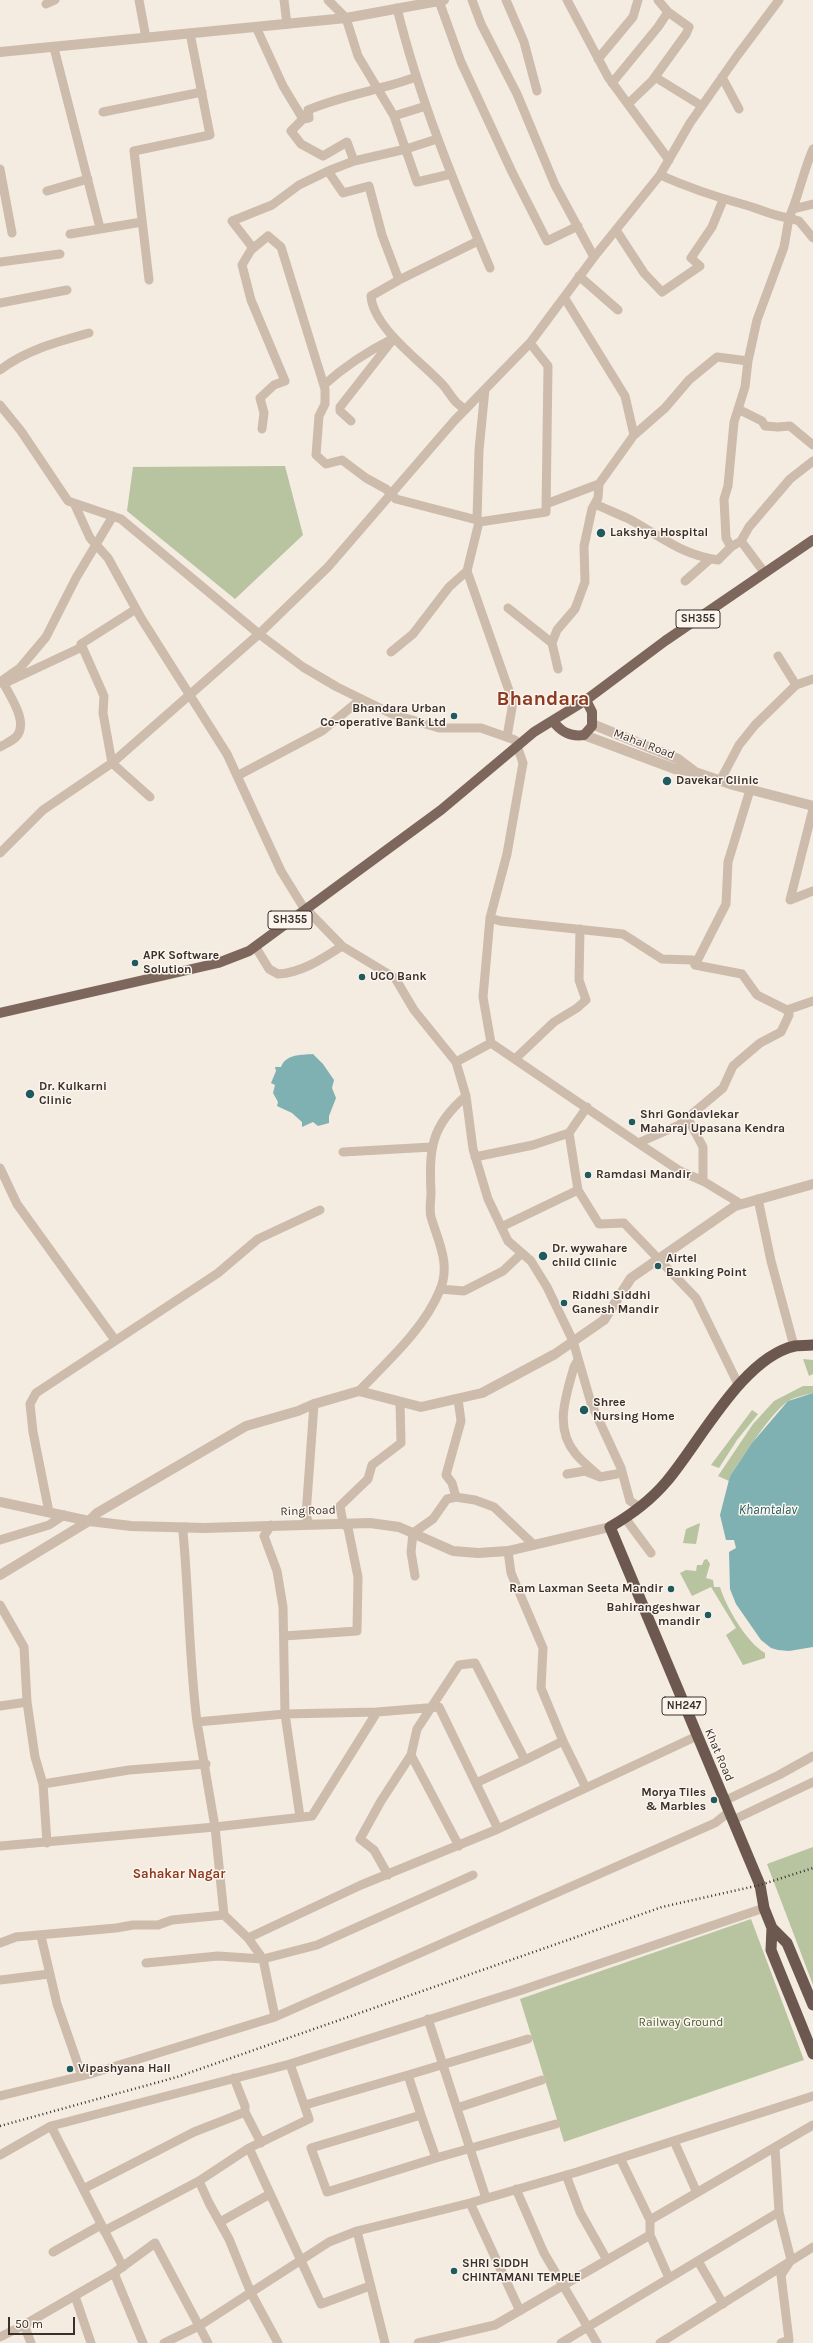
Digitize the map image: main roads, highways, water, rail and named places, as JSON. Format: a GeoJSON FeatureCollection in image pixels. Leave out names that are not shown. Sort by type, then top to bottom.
{"type":"FeatureCollection","features":[{"type":"Feature","properties":{"kind":"highway","name":"Khat Road"},"geometry":{"type":"LineString","coordinates":[[813,1345],[794,1346],[769,1357],[758,1365],[739,1386],[666,1482],[640,1507],[610,1527],[696,1736],[760,1885],[764,1908],[772,1928],[787,1943],[813,2005]]}},
{"type":"Feature","properties":{"kind":"highway","name":"Khat Road"},"geometry":{"type":"LineString","coordinates":[[772,1928],[771,1950],[813,2054]]}},
{"type":"Feature","properties":{"kind":"main road","name":"SH355"},"geometry":{"type":"LineString","coordinates":[[0,1013],[218,963],[255,946],[441,810],[518,745],[586,700],[665,641],[813,540]]}},
{"type":"Feature","properties":{"kind":"main road"},"geometry":{"type":"LineString","coordinates":[[554,721],[561,731],[576,736],[584,735],[592,724],[592,712],[586,700]]}},
{"type":"Feature","properties":{"kind":"water"},"geometry":{"type":"Polygon","coordinates":[[[313,1054],[323,1064],[334,1080],[332,1088],[336,1098],[329,1116],[329,1123],[318,1126],[313,1122],[302,1127],[302,1122],[292,1113],[277,1106],[278,1102],[273,1093],[275,1085],[271,1083],[276,1071],[275,1067],[281,1067],[290,1057],[313,1054]]]}},
{"type":"Feature","properties":{"kind":"water","name":"Khamtalav"},"geometry":{"type":"Polygon","coordinates":[[[813,1393],[813,1647],[789,1651],[778,1650],[771,1648],[761,1640],[736,1604],[730,1589],[729,1552],[736,1548],[734,1540],[726,1540],[720,1515],[730,1476],[752,1443],[788,1401],[813,1393]]]}},
{"type":"Feature","properties":{"kind":"railway"},"geometry":{"type":"LineString","coordinates":[[0,2126],[177,2077],[662,1907],[760,1885],[813,1868]]}},
{"type":"Feature","properties":{"kind":"place","name":"Lakshya Hospital"},"geometry":{"type":"Point","coordinates":[601,533]}},
{"type":"Feature","properties":{"kind":"place","name":"Bhandara Urban Co-operative Bank Ltd"},"geometry":{"type":"Point","coordinates":[454,716]}},
{"type":"Feature","properties":{"kind":"place","name":"Davekar Clinic"},"geometry":{"type":"Point","coordinates":[667,781]}},
{"type":"Feature","properties":{"kind":"place","name":"APK Software Solution"},"geometry":{"type":"Point","coordinates":[135,963]}},
{"type":"Feature","properties":{"kind":"place","name":"UCO Bank"},"geometry":{"type":"Point","coordinates":[362,977]}},
{"type":"Feature","properties":{"kind":"place","name":"Dr. Kulkarni Clinic"},"geometry":{"type":"Point","coordinates":[30,1094]}},
{"type":"Feature","properties":{"kind":"place","name":"Shri Gondavlekar Maharaj Upasana Kendra"},"geometry":{"type":"Point","coordinates":[632,1122]}},
{"type":"Feature","properties":{"kind":"place","name":"Ramdasi Mandir"},"geometry":{"type":"Point","coordinates":[588,1175]}},
{"type":"Feature","properties":{"kind":"place","name":"Dr. wywahare child Clinic"},"geometry":{"type":"Point","coordinates":[543,1256]}},
{"type":"Feature","properties":{"kind":"place","name":"Airtel Banking Point"},"geometry":{"type":"Point","coordinates":[658,1266]}},
{"type":"Feature","properties":{"kind":"place","name":"Riddhi Siddhi Ganesh Mandir"},"geometry":{"type":"Point","coordinates":[564,1303]}},
{"type":"Feature","properties":{"kind":"place","name":"Shree Nursing Home"},"geometry":{"type":"Point","coordinates":[584,1410]}},
{"type":"Feature","properties":{"kind":"place","name":"Ram Laxman Seeta Mandir"},"geometry":{"type":"Point","coordinates":[671,1589]}},
{"type":"Feature","properties":{"kind":"place","name":"Bahirangeshwar mandir"},"geometry":{"type":"Point","coordinates":[708,1615]}},
{"type":"Feature","properties":{"kind":"place","name":"Morya Tiles & Marbles"},"geometry":{"type":"Point","coordinates":[714,1800]}},
{"type":"Feature","properties":{"kind":"place","name":"Vipashyana Hall"},"geometry":{"type":"Point","coordinates":[70,2069]}},
{"type":"Feature","properties":{"kind":"place","name":"SHRI SIDDH CHINTAMANI TEMPLE"},"geometry":{"type":"Point","coordinates":[454,2271]}},
{"type":"Feature","properties":{"kind":"district","name":"Bhandara"},"geometry":{"type":"Point","coordinates":[543,699]}},
{"type":"Feature","properties":{"kind":"district","name":"Sahakar Nagar"},"geometry":{"type":"Point","coordinates":[179,1874]}},
{"type":"Feature","properties":{"kind":"park label","name":"Railway Ground"},"geometry":{"type":"Point","coordinates":[681,2023]}}]}
